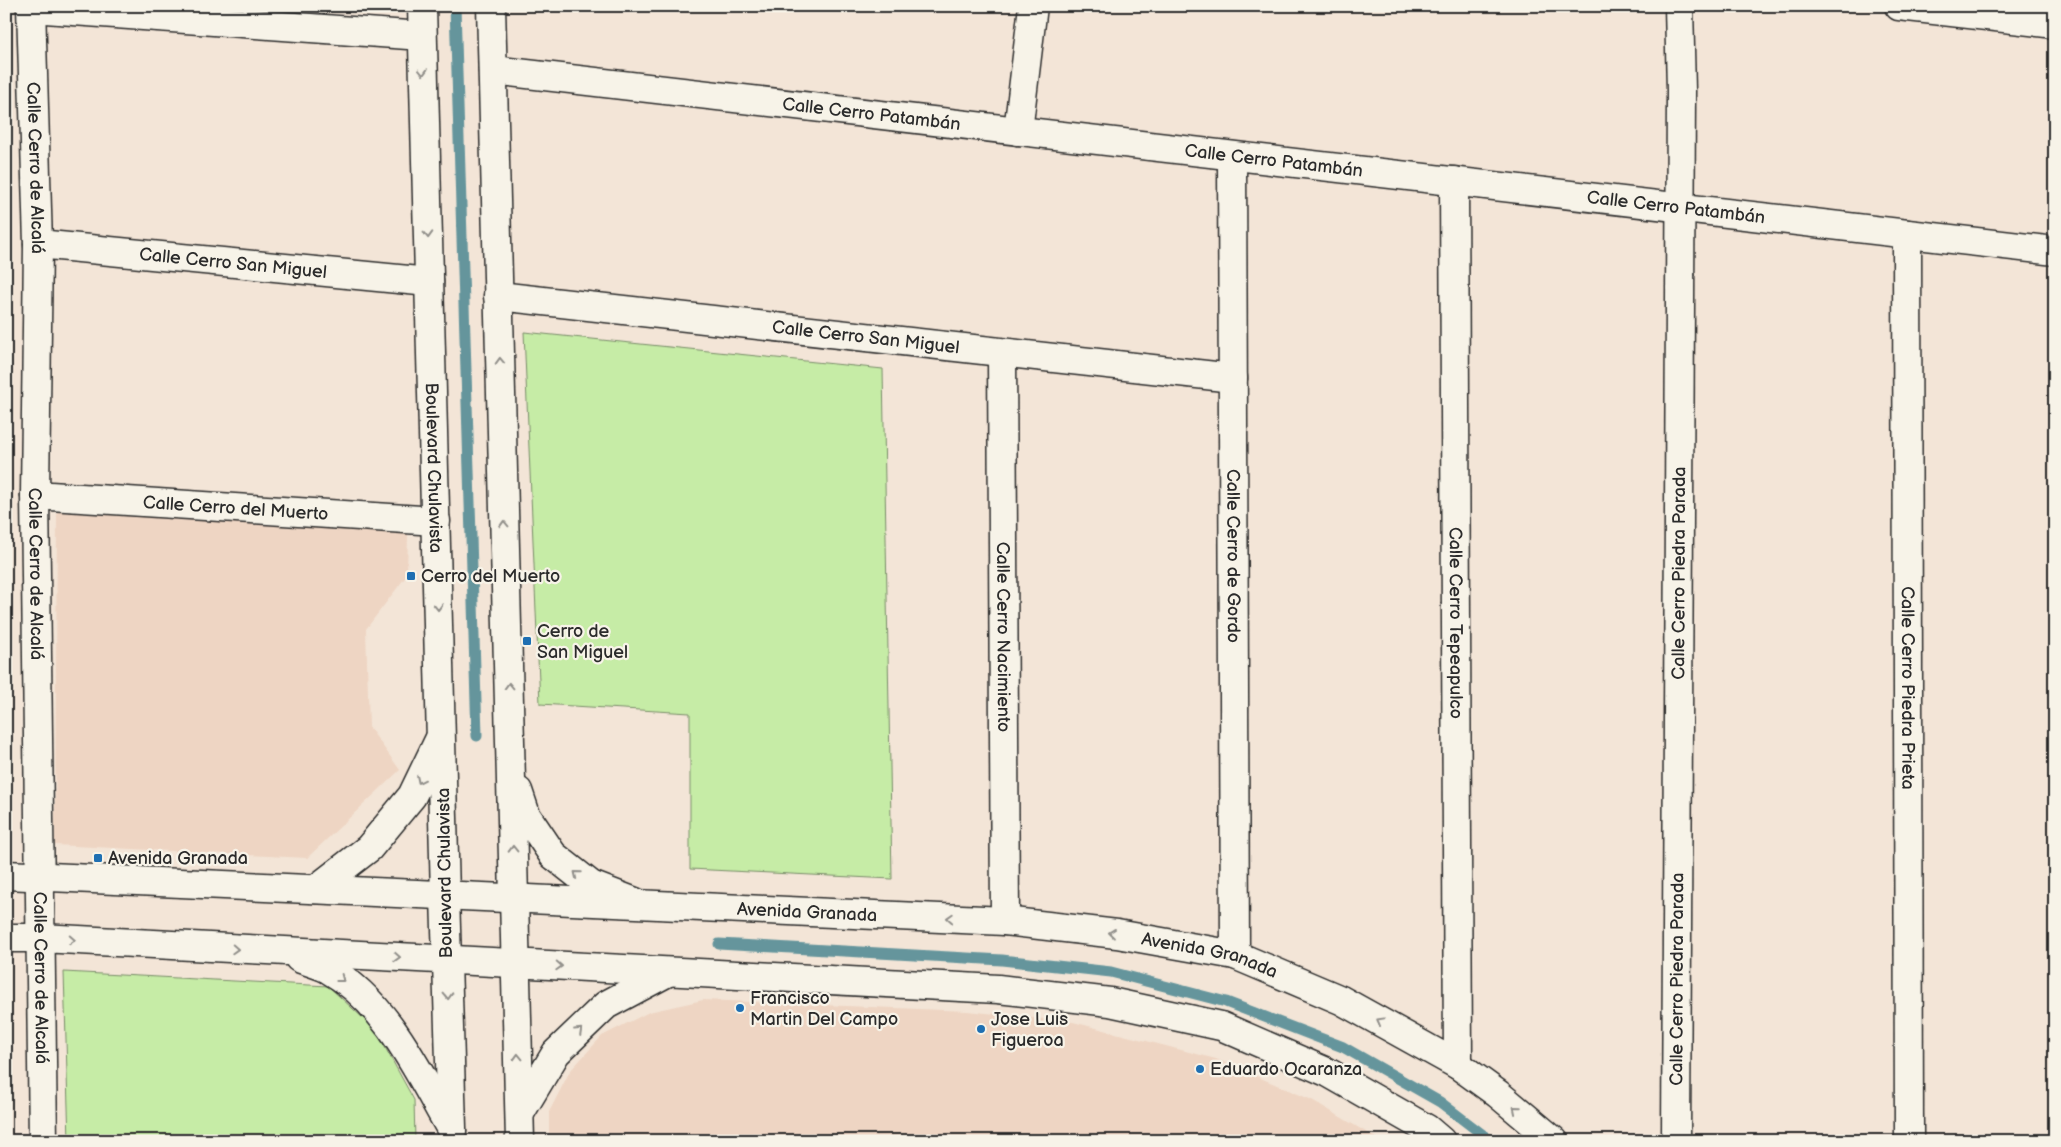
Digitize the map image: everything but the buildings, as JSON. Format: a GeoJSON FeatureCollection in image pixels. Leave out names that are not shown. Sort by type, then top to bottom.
{"type":"FeatureCollection","features":[{"type":"Feature","properties":{"kind":"street","name":"Boulevard Chulavista"},"geometry":{"type":"LineString","coordinates":[[422,6],[452,1136]]}},
{"type":"Feature","properties":{"kind":"street"},"geometry":{"type":"LineString","coordinates":[[491,6],[520,1141]]}},
{"type":"Feature","properties":{"kind":"street"},"geometry":{"type":"LineString","coordinates":[[1018,131],[1033,6]]}},
{"type":"Feature","properties":{"kind":"street","name":"Calle Cerro Piedra Parada"},"geometry":{"type":"LineString","coordinates":[[1676,1141],[1680,208],[1679,6]]}},
{"type":"Feature","properties":{"kind":"street"},"geometry":{"type":"LineString","coordinates":[[1899,6],[2055,24]]}},
{"type":"Feature","properties":{"kind":"street"},"geometry":{"type":"LineString","coordinates":[[31,7],[422,36]]}},
{"type":"Feature","properties":{"kind":"street","name":"Calle Cerro de Alcalá"},"geometry":{"type":"LineString","coordinates":[[31,7],[38,244],[35,495],[43,1141]]}},
{"type":"Feature","properties":{"kind":"street","name":"Calle Cerro Patambán"},"geometry":{"type":"LineString","coordinates":[[493,70],[2055,251]]}},
{"type":"Feature","properties":{"kind":"street","name":"Calle Cerro de Gordo"},"geometry":{"type":"LineString","coordinates":[[1232,156],[1235,955]]}},
{"type":"Feature","properties":{"kind":"street","name":"Calle Cerro Tepeapulco"},"geometry":{"type":"LineString","coordinates":[[1454,181],[1458,1065]]}},
{"type":"Feature","properties":{"kind":"street","name":"Calle Cerro Piedra Prieta"},"geometry":{"type":"LineString","coordinates":[[1907,234],[1909,1141]]}},
{"type":"Feature","properties":{"kind":"street","name":"Calle Cerro San Miguel"},"geometry":{"type":"LineString","coordinates":[[38,244],[429,282]]}},
{"type":"Feature","properties":{"kind":"street","name":"Calle Cerro San Miguel"},"geometry":{"type":"LineString","coordinates":[[498,296],[1233,378]]}},
{"type":"Feature","properties":{"kind":"street","name":"Calle Cerro Nacimiento"},"geometry":{"type":"LineString","coordinates":[[1002,353],[1005,921]]}},
{"type":"Feature","properties":{"kind":"street","name":"Calle Cerro del Muerto"},"geometry":{"type":"LineString","coordinates":[[35,495],[436,521]]}},
{"type":"Feature","properties":{"kind":"street"},"geometry":{"type":"LineString","coordinates":[[316,889],[369,848],[388,826],[412,796],[441,736]]}},
{"type":"Feature","properties":{"kind":"street"},"geometry":{"type":"LineString","coordinates":[[511,770],[526,815],[553,855],[591,886],[636,903]]}},
{"type":"Feature","properties":{"kind":"street","name":"Avenida Granada"},"geometry":{"type":"LineString","coordinates":[[6,875],[1005,921],[1117,934],[1235,955],[1341,1000],[1458,1065],[1498,1094],[1554,1141]]}},
{"type":"Feature","properties":{"kind":"street"},"geometry":{"type":"LineString","coordinates":[[6,938],[41,938],[998,989],[1110,1002],[1221,1026],[1329,1073],[1426,1129],[1441,1141]]}},
{"type":"Feature","properties":{"kind":"street"},"geometry":{"type":"LineString","coordinates":[[282,951],[328,969],[368,999],[398,1038],[452,1136]]}},
{"type":"Feature","properties":{"kind":"street"},"geometry":{"type":"LineString","coordinates":[[520,1113],[556,1053],[606,1005],[668,972]]}},
{"type":"Feature","properties":{"kind":"shaded area"},"geometry":{"type":"Polygon","coordinates":[[[57,511],[408,534],[407,575],[366,629],[369,727],[400,770],[307,858],[55,845],[57,511]]]}},
{"type":"Feature","properties":{"kind":"shaded area"},"geometry":{"type":"Polygon","coordinates":[[[703,1000],[967,1011],[1073,1022],[1216,1059],[1312,1100],[1381,1141],[549,1141],[549,1112],[570,1071],[602,1036],[649,1012],[703,1000]]]}},
{"type":"Feature","properties":{"kind":"green space"},"geometry":{"type":"Polygon","coordinates":[[[524,332],[883,369],[892,879],[690,869],[690,713],[540,704],[524,332]]]}},
{"type":"Feature","properties":{"kind":"green space"},"geometry":{"type":"Polygon","coordinates":[[[64,972],[328,986],[375,1029],[414,1100],[415,1141],[69,1141],[64,972]]]}},
{"type":"Feature","properties":{"kind":"waterway"},"geometry":{"type":"LineString","coordinates":[[455,6],[477,736]]}},
{"type":"Feature","properties":{"kind":"waterway"},"geometry":{"type":"LineString","coordinates":[[719,944],[1002,960],[1111,972],[1226,1002],[1343,1047],[1440,1102],[1491,1141]]}},
{"type":"Feature","properties":{"kind":"place","name":"Cerro del Muerto"},"geometry":{"type":"Point","coordinates":[411,576]}},
{"type":"Feature","properties":{"kind":"place","name":"Cerro de San Miguel"},"geometry":{"type":"Point","coordinates":[527,641]}},
{"type":"Feature","properties":{"kind":"place","name":"Avenida Granada"},"geometry":{"type":"Point","coordinates":[98,858]}},
{"type":"Feature","properties":{"kind":"place","name":"Francisco Martin Del Campo"},"geometry":{"type":"Point","coordinates":[740,1008]}},
{"type":"Feature","properties":{"kind":"place","name":"Jose Luis Figueroa"},"geometry":{"type":"Point","coordinates":[981,1029]}},
{"type":"Feature","properties":{"kind":"place","name":"Eduardo Ocaranza"},"geometry":{"type":"Point","coordinates":[1200,1069]}}]}
